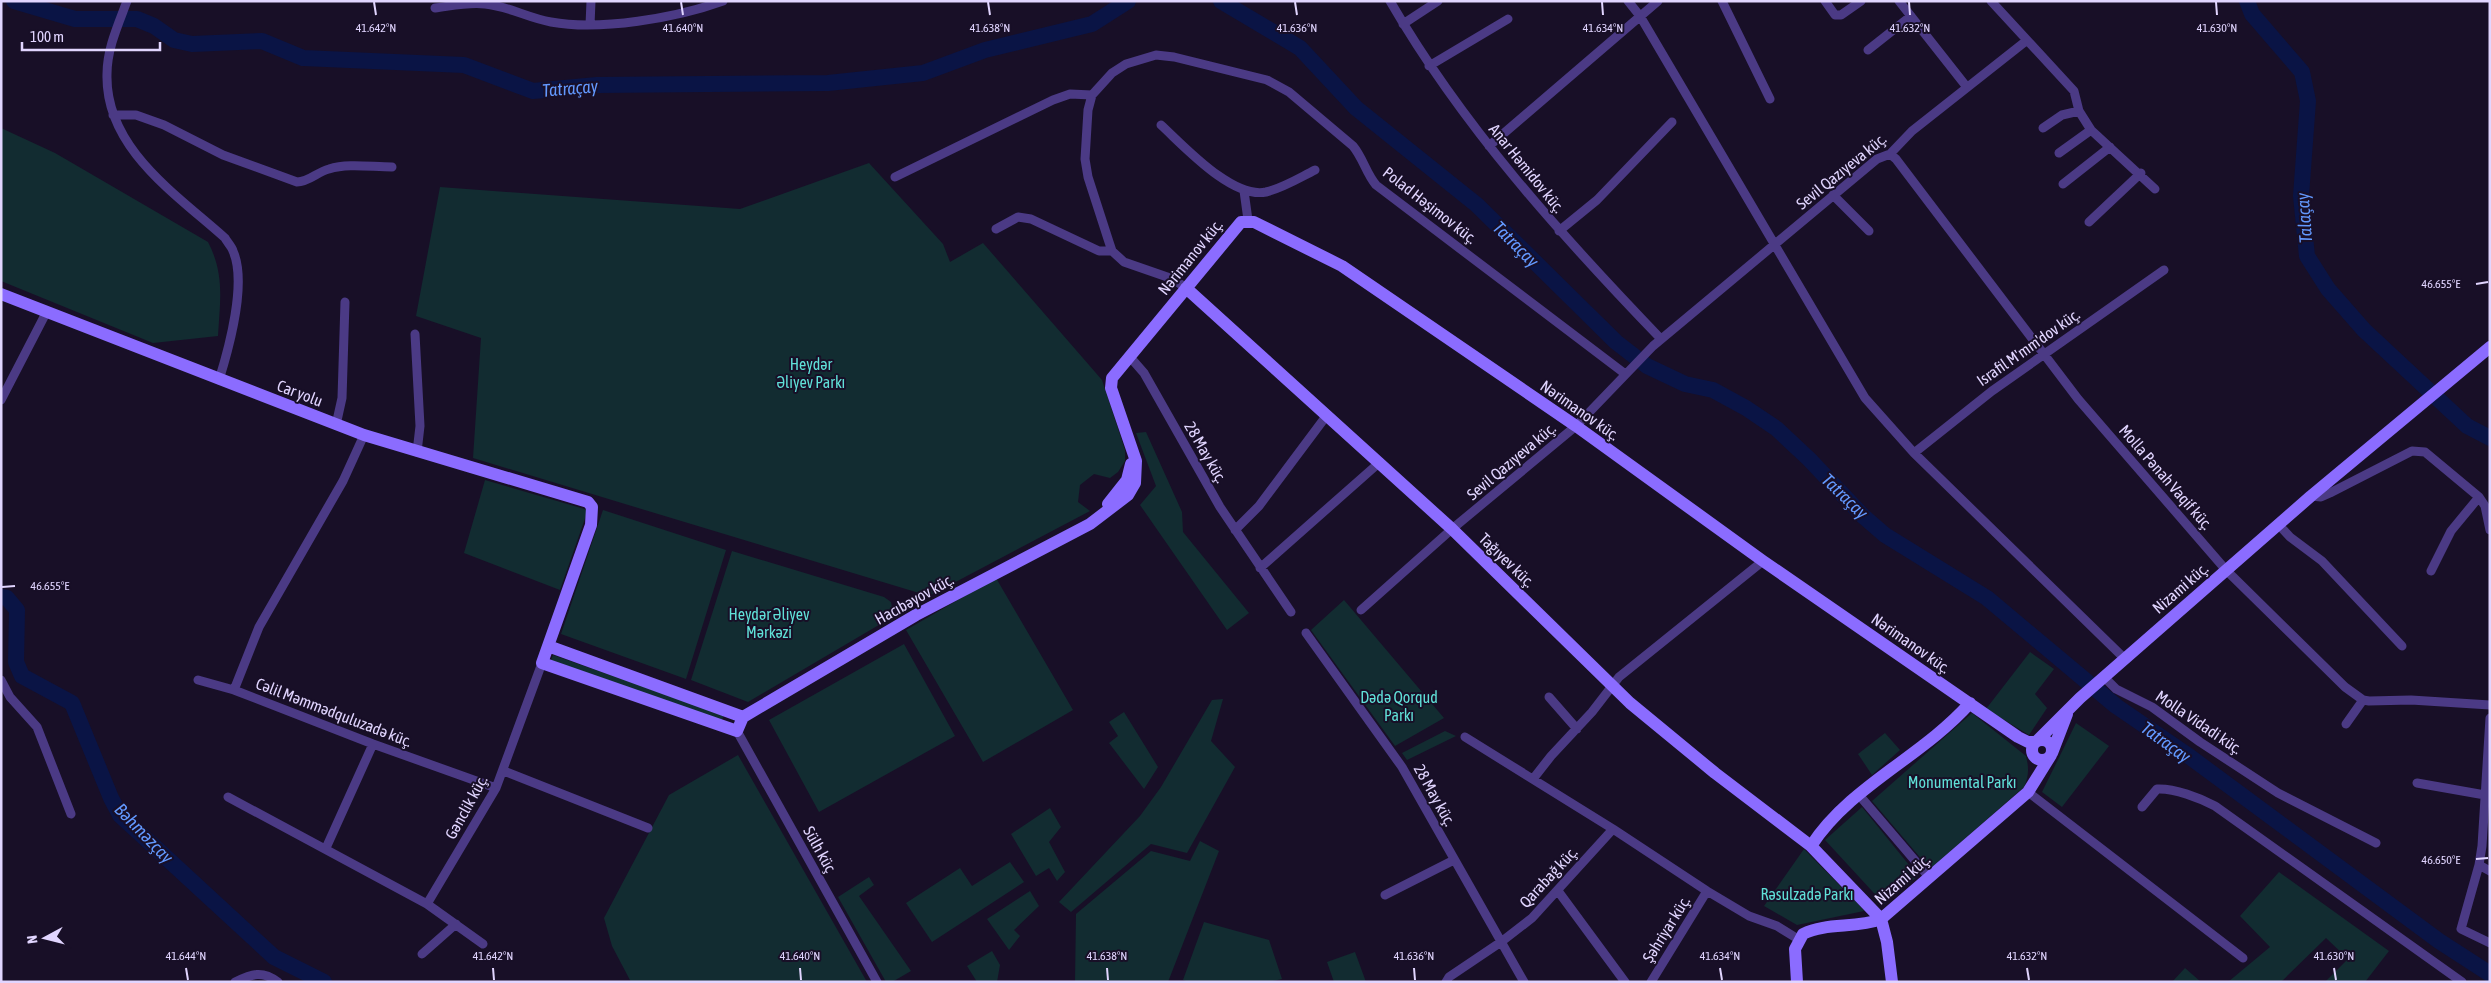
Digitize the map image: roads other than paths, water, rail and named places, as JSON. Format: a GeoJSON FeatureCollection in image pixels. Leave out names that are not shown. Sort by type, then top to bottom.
{"type":"FeatureCollection","features":[{"type":"Feature","properties":{"kind":"street"},"geometry":{"type":"LineString","coordinates":[[127,1],[115,33],[106,75],[113,116],[122,136],[152,172],[225,238],[233,251],[237,281],[236,305],[229,350],[220,380]]}},
{"type":"Feature","properties":{"kind":"street"},"geometry":{"type":"LineString","coordinates":[[590,26],[591,1]]}},
{"type":"Feature","properties":{"kind":"street"},"geometry":{"type":"LineString","coordinates":[[435,8],[485,4],[550,22],[590,26],[611,25],[681,13],[724,1]]}},
{"type":"Feature","properties":{"kind":"street","name":"Anar Həmidov küç."},"geometry":{"type":"LineString","coordinates":[[1390,1],[1429,66],[1489,146],[1559,231],[1662,339]]}},
{"type":"Feature","properties":{"kind":"street"},"geometry":{"type":"LineString","coordinates":[[1403,24],[1438,1]]}},
{"type":"Feature","properties":{"kind":"street"},"geometry":{"type":"LineString","coordinates":[[1628,1],[1640,16],[1776,244],[1860,390],[1890,428],[1914,454],[2125,659]]}},
{"type":"Feature","properties":{"kind":"street"},"geometry":{"type":"LineString","coordinates":[[1489,146],[1658,1]]}},
{"type":"Feature","properties":{"kind":"street"},"geometry":{"type":"LineString","coordinates":[[1722,1],[1770,99]]}},
{"type":"Feature","properties":{"kind":"street"},"geometry":{"type":"LineString","coordinates":[[1824,1],[1835,15],[1840,15],[1862,1]]}},
{"type":"Feature","properties":{"kind":"street"},"geometry":{"type":"LineString","coordinates":[[1899,1],[1966,86]]}},
{"type":"Feature","properties":{"kind":"street"},"geometry":{"type":"LineString","coordinates":[[1990,1],[2074,90],[2079,111],[2091,130],[2141,173],[2156,189]]}},
{"type":"Feature","properties":{"kind":"street"},"geometry":{"type":"LineString","coordinates":[[1868,50],[1911,16]]}},
{"type":"Feature","properties":{"kind":"street"},"geometry":{"type":"LineString","coordinates":[[1429,66],[1508,20]]}},
{"type":"Feature","properties":{"kind":"street","name":"Sevil Qazıyeva küç."},"geometry":{"type":"LineString","coordinates":[[1361,610],[1452,529],[1576,426],[1626,371],[1653,346],[1877,158],[1890,154],[1912,131],[1966,86],[2026,41]]}},
{"type":"Feature","properties":{"kind":"street","name":"Polad Həşimov küç."},"geometry":{"type":"LineString","coordinates":[[1092,95],[1112,73],[1126,64],[1156,55],[1174,57],[1232,71],[1280,85],[1353,146],[1376,185],[1626,371]]}},
{"type":"Feature","properties":{"kind":"street"},"geometry":{"type":"LineString","coordinates":[[895,178],[1053,100],[1070,94],[1092,95],[1088,110],[1086,168],[1112,252],[1124,262],[1173,279],[1186,288]]}},
{"type":"Feature","properties":{"kind":"street"},"geometry":{"type":"LineString","coordinates":[[2043,128],[2062,115],[2079,111]]}},
{"type":"Feature","properties":{"kind":"street"},"geometry":{"type":"LineString","coordinates":[[113,116],[136,115],[164,125],[223,155],[297,182],[306,182],[328,169],[342,166],[392,167]]}},
{"type":"Feature","properties":{"kind":"street"},"geometry":{"type":"LineString","coordinates":[[1559,231],[1596,200],[1672,122]]}},
{"type":"Feature","properties":{"kind":"street"},"geometry":{"type":"LineString","coordinates":[[1161,125],[1203,164],[1244,191],[1265,192],[1282,187],[1315,170]]}},
{"type":"Feature","properties":{"kind":"street"},"geometry":{"type":"LineString","coordinates":[[2059,153],[2091,130]]}},
{"type":"Feature","properties":{"kind":"street"},"geometry":{"type":"LineString","coordinates":[[2063,184],[2110,147]]}},
{"type":"Feature","properties":{"kind":"street","name":"Molla Pənah Vaqif küç."},"geometry":{"type":"LineString","coordinates":[[1890,154],[1896,159],[2042,355],[2226,570],[2345,688],[2363,700]]}},
{"type":"Feature","properties":{"kind":"street"},"geometry":{"type":"LineString","coordinates":[[2089,222],[2141,173]]}},
{"type":"Feature","properties":{"kind":"street"},"geometry":{"type":"LineString","coordinates":[[1244,191],[1248,220]]}},
{"type":"Feature","properties":{"kind":"street"},"geometry":{"type":"LineString","coordinates":[[1833,195],[1868,231]]}},
{"type":"Feature","properties":{"kind":"street"},"geometry":{"type":"LineString","coordinates":[[996,229],[1018,217],[1030,219],[1099,251],[1112,252]]}},
{"type":"Feature","properties":{"kind":"street","name":"Nərimanov küç."},"geometry":{"type":"LineString","coordinates":[[1130,357],[1236,226],[1248,220],[1335,262],[1576,426],[1763,561],[2018,737],[2036,742]]}},
{"type":"Feature","properties":{"kind":"street","name":"Israfil M'mm'dov küç."},"geometry":{"type":"LineString","coordinates":[[1914,454],[1964,411],[2164,270]]}},
{"type":"Feature","properties":{"kind":"street","name":"Tağıyev küç."},"geometry":{"type":"LineString","coordinates":[[1186,288],[1452,529],[1611,687],[1715,773],[1811,846],[1881,919]]}},
{"type":"Feature","properties":{"kind":"street","name":"Car yolu"},"geometry":{"type":"LineString","coordinates":[[1,294],[336,425],[417,452],[582,498],[592,507]]}},
{"type":"Feature","properties":{"kind":"street"},"geometry":{"type":"LineString","coordinates":[[336,425],[342,398],[346,302]]}},
{"type":"Feature","properties":{"kind":"street"},"geometry":{"type":"LineString","coordinates":[[1,400],[46,313]]}},
{"type":"Feature","properties":{"kind":"street"},"geometry":{"type":"LineString","coordinates":[[415,334],[420,426],[417,452]]}},
{"type":"Feature","properties":{"kind":"street","name":"Nizami küç."},"geometry":{"type":"LineString","coordinates":[[2036,742],[2104,677],[2278,524],[2490,347]]}},
{"type":"Feature","properties":{"kind":"street","name":"Hacıbəyov küç."},"geometry":{"type":"LineString","coordinates":[[743,717],[916,616],[1090,524],[1128,495],[1135,484],[1136,467],[1111,383],[1115,373],[1130,357]]}},
{"type":"Feature","properties":{"kind":"street","name":"28 May küç."},"geometry":{"type":"LineString","coordinates":[[1130,357],[1144,373],[1235,530],[1291,612]]}},
{"type":"Feature","properties":{"kind":"street"},"geometry":{"type":"LineString","coordinates":[[1235,530],[1259,506],[1327,415]]}},
{"type":"Feature","properties":{"kind":"street","name":"Cəlil Məmmədquluzadə küç."},"geometry":{"type":"LineString","coordinates":[[364,434],[343,481],[259,627],[234,690],[374,744],[496,788]]}},
{"type":"Feature","properties":{"kind":"street","name":"Nizami küç."},"geometry":{"type":"LineString","coordinates":[[2311,496],[2321,497],[2387,463],[2418,450],[2425,452],[2479,497],[2485,506],[2490,530]]}},
{"type":"Feature","properties":{"kind":"street"},"geometry":{"type":"LineString","coordinates":[[1260,568],[1380,462]]}},
{"type":"Feature","properties":{"kind":"street"},"geometry":{"type":"LineString","coordinates":[[2430,571],[2451,531],[2479,497]]}},
{"type":"Feature","properties":{"kind":"street","name":"Gənclik küç."},"geometry":{"type":"LineString","coordinates":[[427,904],[496,788],[504,771],[591,525],[592,507]]}},
{"type":"Feature","properties":{"kind":"street"},"geometry":{"type":"LineString","coordinates":[[2278,524],[2290,537],[2322,561],[2402,646]]}},
{"type":"Feature","properties":{"kind":"street"},"geometry":{"type":"LineString","coordinates":[[1533,779],[1628,668],[1763,561]]}},
{"type":"Feature","properties":{"kind":"street","name":"28 May küç."},"geometry":{"type":"LineString","coordinates":[[1306,633],[1398,760],[1524,982]]}},
{"type":"Feature","properties":{"kind":"street"},"geometry":{"type":"LineString","coordinates":[[542,663],[737,731],[743,717],[548,646]]}},
{"type":"Feature","properties":{"kind":"street","name":"Molla Vidadi küç."},"geometry":{"type":"LineString","coordinates":[[2104,677],[2116,689],[2152,707],[2200,742],[2278,793],[2376,843]]}},
{"type":"Feature","properties":{"kind":"street"},"geometry":{"type":"LineString","coordinates":[[1,680],[10,697],[37,726],[71,814]]}},
{"type":"Feature","properties":{"kind":"street"},"geometry":{"type":"LineString","coordinates":[[198,680],[234,690]]}},
{"type":"Feature","properties":{"kind":"street"},"geometry":{"type":"LineString","coordinates":[[1550,698],[1577,729]]}},
{"type":"Feature","properties":{"kind":"street"},"geometry":{"type":"LineString","coordinates":[[2346,724],[2363,700],[2411,700],[2490,705]]}},
{"type":"Feature","properties":{"kind":"street"},"geometry":{"type":"LineString","coordinates":[[1811,846],[1832,817],[1944,728],[1970,703]]}},
{"type":"Feature","properties":{"kind":"street","name":"Nizami küç."},"geometry":{"type":"LineString","coordinates":[[1881,919],[2031,787],[2051,754],[2060,727],[2072,706]]}},
{"type":"Feature","properties":{"kind":"street"},"geometry":{"type":"LineString","coordinates":[[2490,718],[2479,865],[2461,929],[2490,943]]}},
{"type":"Feature","properties":{"kind":"street","name":"Sülh küç"},"geometry":{"type":"LineString","coordinates":[[737,731],[878,982]]}},
{"type":"Feature","properties":{"kind":"street"},"geometry":{"type":"LineString","coordinates":[[1465,737],[1613,829],[1707,891],[1749,916],[1786,930],[1798,939]]}},
{"type":"Feature","properties":{"kind":"street"},"geometry":{"type":"LineString","coordinates":[[2033,755],[2043,760],[2051,754],[2048,743],[2044,740],[2036,742],[2032,750],[2031,787],[2243,958]]}},
{"type":"Feature","properties":{"kind":"street"},"geometry":{"type":"LineString","coordinates":[[326,848],[374,744]]}},
{"type":"Feature","properties":{"kind":"street"},"geometry":{"type":"LineString","coordinates":[[504,771],[648,828]]}},
{"type":"Feature","properties":{"kind":"street"},"geometry":{"type":"LineString","coordinates":[[2417,783],[2485,795]]}},
{"type":"Feature","properties":{"kind":"street"},"geometry":{"type":"LineString","coordinates":[[2142,807],[2157,789],[2164,788],[2196,796],[2215,806],[2462,982]]}},
{"type":"Feature","properties":{"kind":"street"},"geometry":{"type":"LineString","coordinates":[[1859,795],[1929,877]]}},
{"type":"Feature","properties":{"kind":"street"},"geometry":{"type":"LineString","coordinates":[[228,797],[427,904],[483,944]]}},
{"type":"Feature","properties":{"kind":"street","name":"Qarabağ küç."},"geometry":{"type":"LineString","coordinates":[[1446,982],[1449,977],[1501,942],[1532,918],[1613,829]]}},
{"type":"Feature","properties":{"kind":"street"},"geometry":{"type":"LineString","coordinates":[[1385,895],[1454,860]]}},
{"type":"Feature","properties":{"kind":"street"},"geometry":{"type":"LineString","coordinates":[[2479,865],[2490,871]]}},
{"type":"Feature","properties":{"kind":"street"},"geometry":{"type":"LineString","coordinates":[[1558,891],[1625,982]]}},
{"type":"Feature","properties":{"kind":"street","name":"Şəhriyar küç."},"geometry":{"type":"LineString","coordinates":[[1652,982],[1707,891]]}},
{"type":"Feature","properties":{"kind":"street"},"geometry":{"type":"LineString","coordinates":[[1797,982],[1795,949],[1798,939],[1809,931],[1868,923],[1881,919],[1887,942],[1892,982]]}},
{"type":"Feature","properties":{"kind":"street"},"geometry":{"type":"LineString","coordinates":[[422,954],[456,924]]}},
{"type":"Feature","properties":{"kind":"street"},"geometry":{"type":"LineString","coordinates":[[235,982],[253,973],[265,974],[278,982]]}},
{"type":"Feature","properties":{"kind":"waterway","name":"Tatraçay"},"geometry":{"type":"LineString","coordinates":[[14,1],[75,19],[137,19],[154,26],[174,40],[192,44],[262,41],[303,58],[464,65],[533,91],[597,85],[828,83],[923,73],[985,50],[1092,24],[1128,1]]}},
{"type":"Feature","properties":{"kind":"waterway","name":"Tatraçay"},"geometry":{"type":"LineString","coordinates":[[1221,1],[1300,48],[1356,108],[1477,205],[1616,342],[1647,366],[1685,384],[1713,390],[1746,408],[1777,429],[1809,459],[1863,516],[1885,535],[1987,598],[2116,706],[2186,754],[2439,941],[2490,974]]}},
{"type":"Feature","properties":{"kind":"waterway","name":"Talaçay"},"geometry":{"type":"LineString","coordinates":[[2247,1],[2252,14],[2302,72],[2308,101],[2301,196],[2307,256],[2328,289],[2364,330],[2467,426],[2490,438]]}},
{"type":"Feature","properties":{"kind":"waterway","name":"Bəhməzçay"},"geometry":{"type":"LineString","coordinates":[[1,597],[7,598],[17,610],[16,662],[22,676],[72,703],[111,798],[120,815],[274,957],[324,982]]}},
{"type":"Feature","properties":{"kind":"park label","name":"Heydər Əliyev Parkı"},"geometry":{"type":"Point","coordinates":[811,373]}},
{"type":"Feature","properties":{"kind":"park label","name":"Heydər Əliyev Mərkəzi"},"geometry":{"type":"Point","coordinates":[769,623]}},
{"type":"Feature","properties":{"kind":"park label","name":"Dədə Qorqud Parkı"},"geometry":{"type":"Point","coordinates":[1399,706]}},
{"type":"Feature","properties":{"kind":"park label","name":"Monumental Parkı"},"geometry":{"type":"Point","coordinates":[1962,782]}},
{"type":"Feature","properties":{"kind":"park label","name":"Rəsulzadə Parkı"},"geometry":{"type":"Point","coordinates":[1807,894]}}]}
